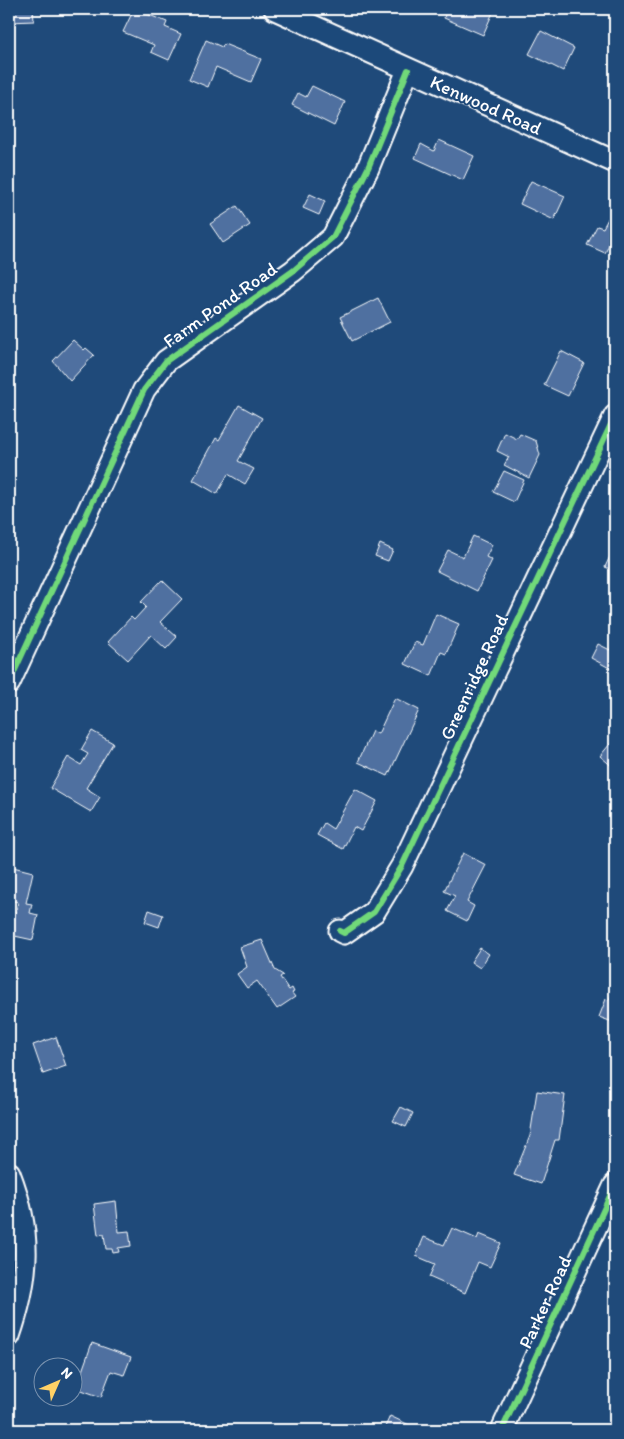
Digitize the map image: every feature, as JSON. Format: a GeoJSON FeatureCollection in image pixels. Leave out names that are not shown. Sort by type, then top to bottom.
{"type":"FeatureCollection","features":[{"type":"Feature","properties":{"kind":"street","name":"Kenwood Road"},"geometry":{"type":"LineString","coordinates":[[275,9],[615,162]]}},
{"type":"Feature","properties":{"kind":"street","name":"Farm Pond Road"},"geometry":{"type":"LineString","coordinates":[[9,684],[144,390],[166,361],[293,271],[333,237],[368,168],[408,70]]}},
{"type":"Feature","properties":{"kind":"street","name":"Greenridge Road"},"geometry":{"type":"LineString","coordinates":[[340,931],[344,933],[374,912],[402,866],[615,416]]}},
{"type":"Feature","properties":{"kind":"street"},"geometry":{"type":"LineString","coordinates":[[9,1173],[22,1217],[26,1269],[9,1336]]}},
{"type":"Feature","properties":{"kind":"street","name":"Parker Road"},"geometry":{"type":"LineString","coordinates":[[502,1430],[615,1185]]}},
{"type":"Feature","properties":{"kind":"building"},"geometry":{"type":"Polygon","coordinates":[[[9,9],[33,9],[34,21],[9,22],[9,9]]]}},
{"type":"Feature","properties":{"kind":"building"},"geometry":{"type":"Polygon","coordinates":[[[134,9],[167,22],[165,27],[181,34],[169,60],[151,52],[154,45],[123,32],[134,9]]]}},
{"type":"Feature","properties":{"kind":"building"},"geometry":{"type":"Polygon","coordinates":[[[432,9],[494,10],[483,35],[444,18],[445,14],[432,9]]]}},
{"type":"Feature","properties":{"kind":"building"},"geometry":{"type":"Polygon","coordinates":[[[541,31],[574,48],[563,71],[529,54],[541,31]]]}},
{"type":"Feature","properties":{"kind":"building"},"geometry":{"type":"Polygon","coordinates":[[[206,40],[222,47],[224,44],[261,59],[251,82],[216,67],[208,87],[189,79],[206,40]]]}},
{"type":"Feature","properties":{"kind":"building"},"geometry":{"type":"Polygon","coordinates":[[[312,86],[345,102],[334,126],[292,105],[298,93],[306,97],[312,86]]]}},
{"type":"Feature","properties":{"kind":"building"},"geometry":{"type":"Polygon","coordinates":[[[439,140],[474,156],[463,180],[415,158],[421,144],[434,151],[439,140]]]}},
{"type":"Feature","properties":{"kind":"building"},"geometry":{"type":"Polygon","coordinates":[[[531,181],[565,196],[554,220],[520,204],[531,181]]]}},
{"type":"Feature","properties":{"kind":"building"},"geometry":{"type":"Polygon","coordinates":[[[310,194],[325,201],[319,215],[303,208],[310,194]]]}},
{"type":"Feature","properties":{"kind":"building"},"geometry":{"type":"Polygon","coordinates":[[[237,206],[250,225],[223,243],[210,224],[237,206]]]}},
{"type":"Feature","properties":{"kind":"building"},"geometry":{"type":"Polygon","coordinates":[[[611,213],[615,216],[615,245],[610,243],[605,253],[587,245],[597,226],[603,228],[611,213]]]}},
{"type":"Feature","properties":{"kind":"building"},"geometry":{"type":"Polygon","coordinates":[[[378,298],[390,322],[352,341],[340,317],[378,298]]]}},
{"type":"Feature","properties":{"kind":"building"},"geometry":{"type":"Polygon","coordinates":[[[73,340],[84,350],[86,348],[94,355],[70,381],[53,361],[73,340]]]}},
{"type":"Feature","properties":{"kind":"building"},"geometry":{"type":"Polygon","coordinates":[[[561,351],[584,363],[568,396],[544,385],[561,351]]]}},
{"type":"Feature","properties":{"kind":"building"},"geometry":{"type":"Polygon","coordinates":[[[239,405],[262,418],[238,461],[254,469],[245,484],[228,474],[217,494],[193,480],[216,438],[219,440],[239,405]]]}},
{"type":"Feature","properties":{"kind":"building"},"geometry":{"type":"Polygon","coordinates":[[[505,433],[517,439],[520,434],[536,441],[540,455],[529,478],[504,465],[509,457],[497,451],[505,433]]]}},
{"type":"Feature","properties":{"kind":"building"},"geometry":{"type":"Polygon","coordinates":[[[504,471],[524,480],[514,502],[493,492],[504,471]]]}},
{"type":"Feature","properties":{"kind":"building"},"geometry":{"type":"Polygon","coordinates":[[[473,536],[492,545],[486,557],[492,560],[477,591],[437,571],[448,550],[463,557],[473,536]]]}},
{"type":"Feature","properties":{"kind":"building"},"geometry":{"type":"Polygon","coordinates":[[[380,544],[393,550],[388,561],[375,556],[380,544]]]}},
{"type":"Feature","properties":{"kind":"building"},"geometry":{"type":"Polygon","coordinates":[[[615,546],[615,571],[605,567],[615,546]]]}},
{"type":"Feature","properties":{"kind":"building"},"geometry":{"type":"Polygon","coordinates":[[[162,580],[182,599],[160,622],[177,637],[166,649],[151,635],[128,660],[108,642],[131,617],[134,620],[146,607],[141,602],[162,580]]]}},
{"type":"Feature","properties":{"kind":"building"},"geometry":{"type":"Polygon","coordinates":[[[436,614],[459,624],[446,654],[441,652],[431,676],[405,664],[415,642],[423,645],[436,614]]]}},
{"type":"Feature","properties":{"kind":"building"},"geometry":{"type":"Polygon","coordinates":[[[615,640],[615,671],[591,658],[598,644],[610,650],[615,640]]]}},
{"type":"Feature","properties":{"kind":"building"},"geometry":{"type":"Polygon","coordinates":[[[395,698],[419,710],[388,776],[358,762],[372,731],[378,734],[395,698]]]}},
{"type":"Feature","properties":{"kind":"building"},"geometry":{"type":"Polygon","coordinates":[[[92,731],[113,743],[86,788],[100,797],[91,812],[50,788],[68,757],[81,765],[88,754],[81,750],[92,731]]]}},
{"type":"Feature","properties":{"kind":"building"},"geometry":{"type":"Polygon","coordinates":[[[615,738],[615,769],[600,756],[615,738]]]}},
{"type":"Feature","properties":{"kind":"building"},"geometry":{"type":"Polygon","coordinates":[[[355,789],[377,801],[361,831],[354,827],[343,849],[317,835],[324,823],[333,829],[355,789]]]}},
{"type":"Feature","properties":{"kind":"building"},"geometry":{"type":"Polygon","coordinates":[[[463,853],[486,865],[467,902],[474,906],[467,921],[447,911],[455,896],[444,891],[463,853]]]}},
{"type":"Feature","properties":{"kind":"building"},"geometry":{"type":"Polygon","coordinates":[[[9,866],[33,872],[26,903],[32,904],[30,913],[38,915],[33,940],[10,935],[18,902],[9,900],[9,866]]]}},
{"type":"Feature","properties":{"kind":"building"},"geometry":{"type":"Polygon","coordinates":[[[149,910],[163,915],[159,927],[145,922],[149,910]]]}},
{"type":"Feature","properties":{"kind":"building"},"geometry":{"type":"Polygon","coordinates":[[[262,940],[275,970],[283,975],[280,977],[289,990],[292,988],[294,992],[292,993],[295,997],[277,1009],[257,981],[247,988],[237,974],[247,967],[240,947],[262,940]]]}},
{"type":"Feature","properties":{"kind":"building"},"geometry":{"type":"Polygon","coordinates":[[[480,948],[489,954],[480,968],[471,962],[480,948]]]}},
{"type":"Feature","properties":{"kind":"building"},"geometry":{"type":"Polygon","coordinates":[[[615,984],[615,1023],[599,1017],[606,999],[609,1000],[615,984]]]}},
{"type":"Feature","properties":{"kind":"building"},"geometry":{"type":"Polygon","coordinates":[[[56,1037],[66,1066],[43,1074],[33,1045],[56,1037]]]}},
{"type":"Feature","properties":{"kind":"building"},"geometry":{"type":"Polygon","coordinates":[[[537,1091],[565,1095],[559,1140],[555,1140],[541,1184],[514,1175],[530,1136],[537,1091]]]}},
{"type":"Feature","properties":{"kind":"building"},"geometry":{"type":"Polygon","coordinates":[[[401,1107],[413,1113],[406,1127],[393,1121],[401,1107]]]}},
{"type":"Feature","properties":{"kind":"building"},"geometry":{"type":"Polygon","coordinates":[[[116,1201],[119,1232],[129,1231],[131,1246],[118,1248],[119,1252],[113,1253],[112,1249],[106,1249],[104,1234],[98,1235],[94,1204],[116,1201]]]}},
{"type":"Feature","properties":{"kind":"building"},"geometry":{"type":"Polygon","coordinates":[[[452,1228],[477,1239],[479,1234],[501,1243],[490,1267],[478,1262],[465,1293],[429,1277],[435,1264],[416,1256],[424,1237],[444,1245],[452,1228]]]}},
{"type":"Feature","properties":{"kind":"building"},"geometry":{"type":"Polygon","coordinates":[[[92,1343],[131,1357],[124,1375],[111,1371],[101,1397],[82,1390],[82,1371],[92,1343]]]}},
{"type":"Feature","properties":{"kind":"building"},"geometry":{"type":"Polygon","coordinates":[[[390,1416],[420,1430],[391,1430],[385,1427],[390,1416]]]}},
{"type":"Feature","properties":{"kind":"cycle path"},"geometry":{"type":"LineString","coordinates":[[9,683],[144,390],[166,361],[293,271],[333,237],[368,168],[408,70]]}},
{"type":"Feature","properties":{"kind":"cycle path"},"geometry":{"type":"LineString","coordinates":[[340,931],[344,933],[374,912],[402,866],[615,416]]}},
{"type":"Feature","properties":{"kind":"cycle path"},"geometry":{"type":"LineString","coordinates":[[502,1430],[615,1185]]}}]}
